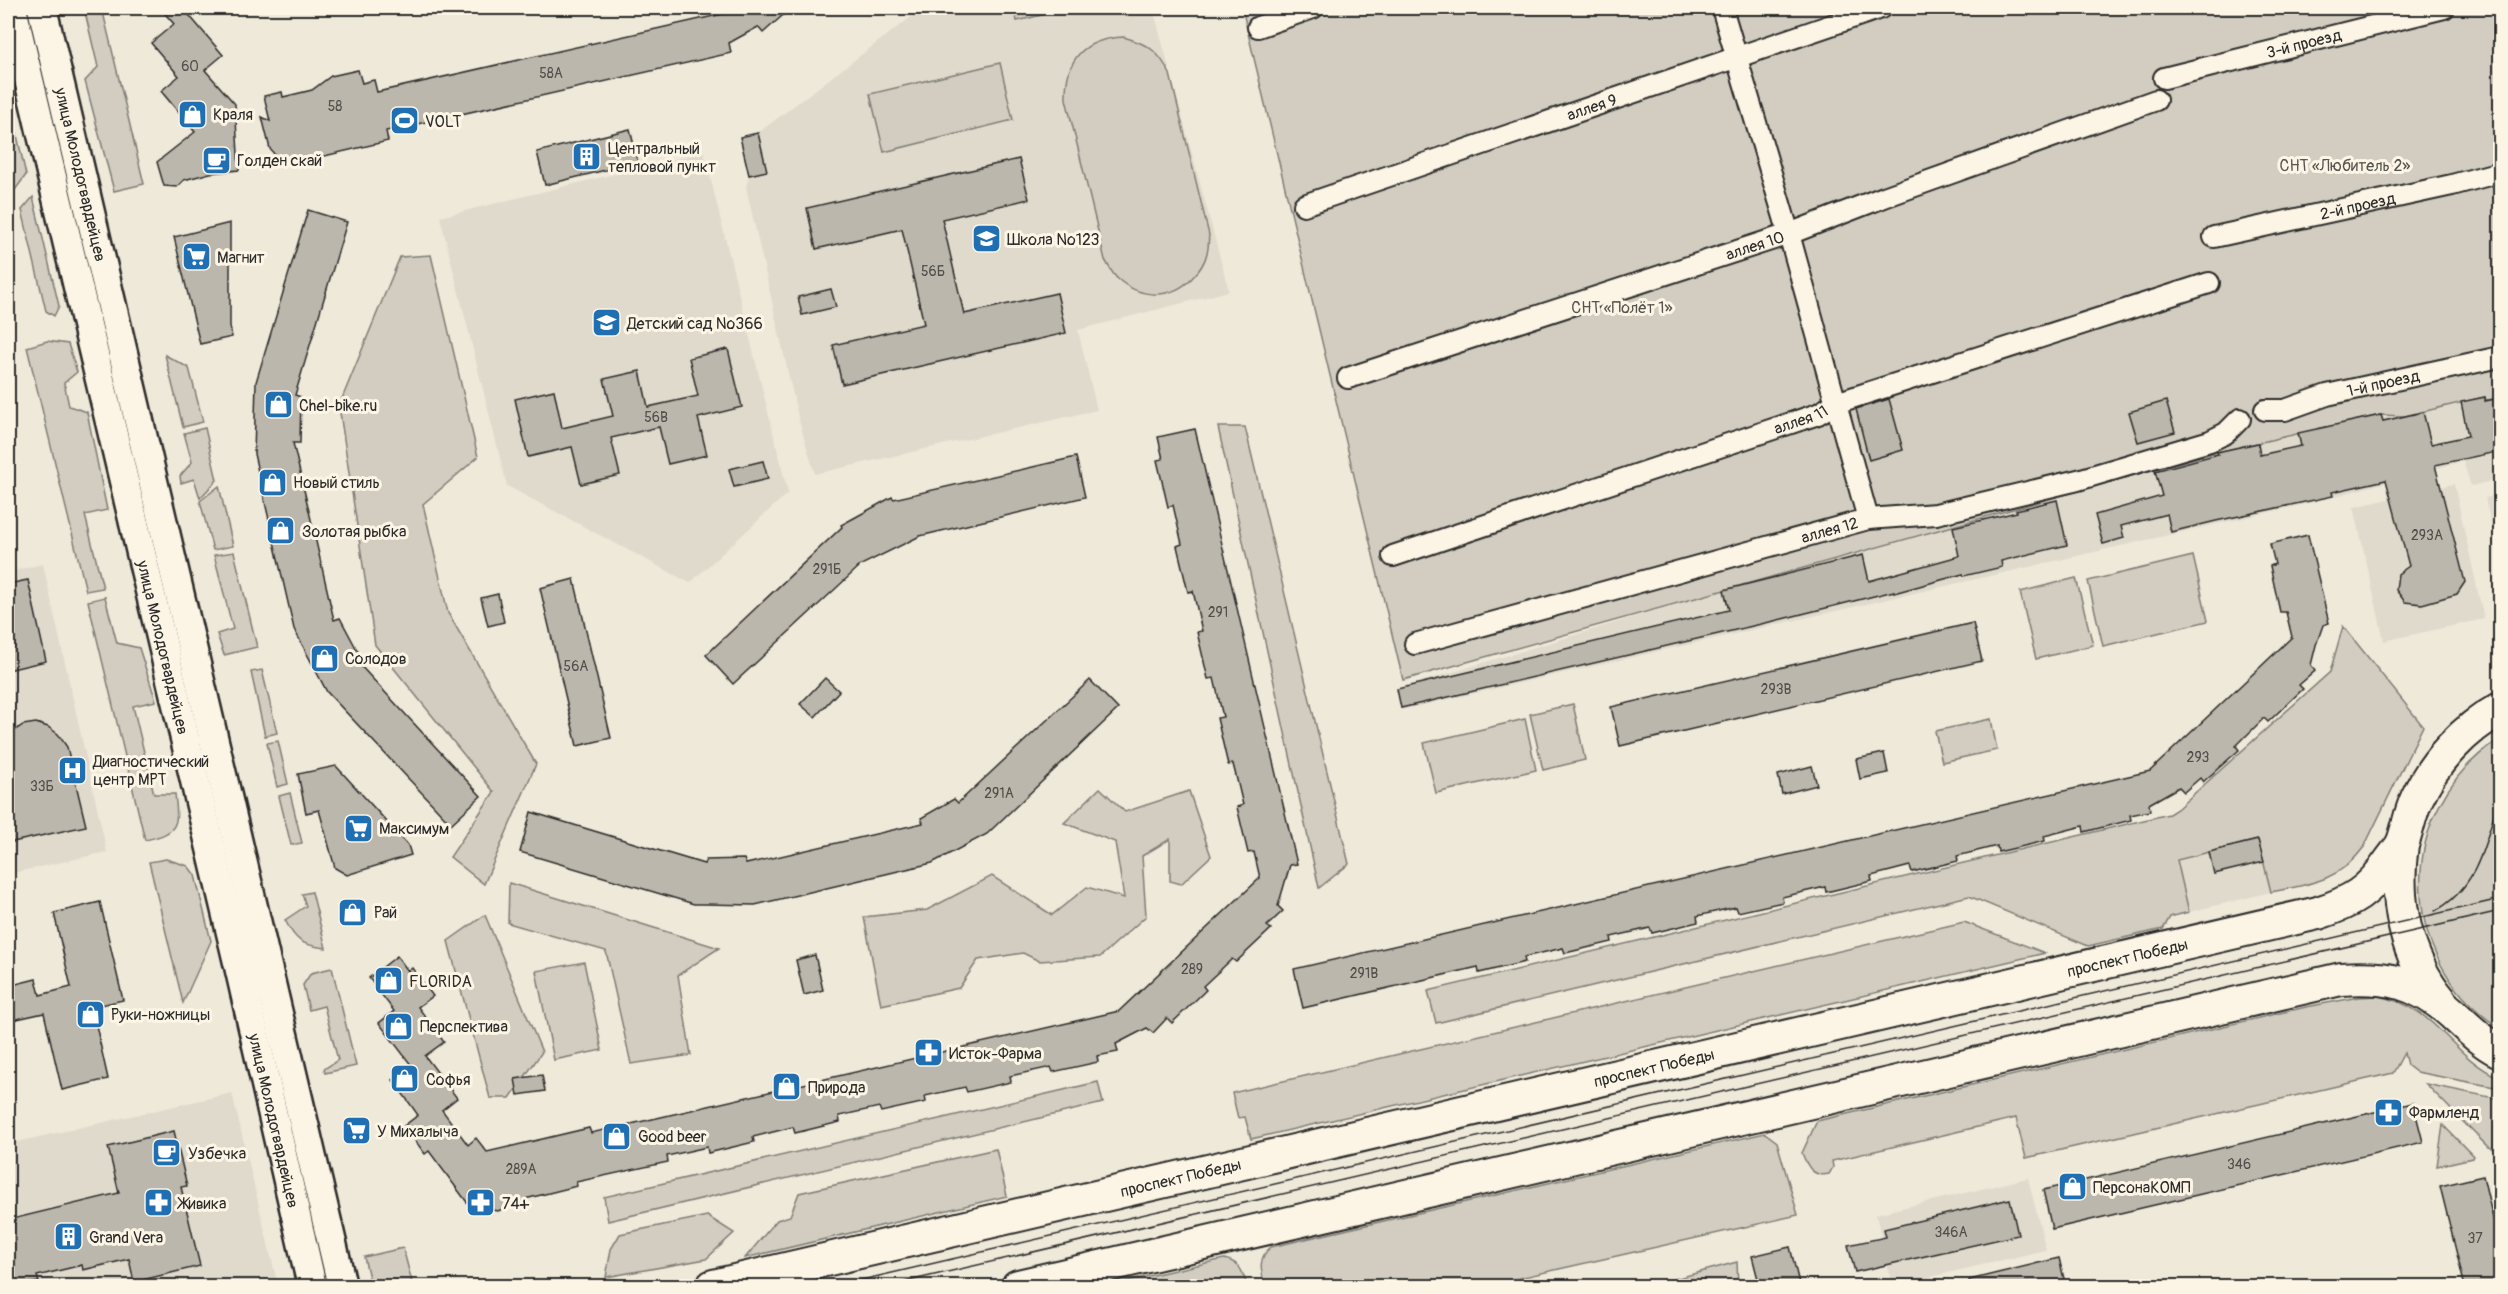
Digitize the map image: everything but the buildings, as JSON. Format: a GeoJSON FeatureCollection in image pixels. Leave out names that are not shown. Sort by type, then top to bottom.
{"type":"FeatureCollection","features":[{"type":"Feature","properties":{"kind":"main road","name":"улица Молодогвардейцев"},"geometry":{"type":"LineString","coordinates":[[12,8],[242,975],[312,1287]]}},
{"type":"Feature","properties":{"kind":"main road","name":"улица Молодогвардейцев"},"geometry":{"type":"LineString","coordinates":[[42,8],[342,1287]]}},
{"type":"Feature","properties":{"kind":"main road","name":"проспект Победы"},"geometry":{"type":"LineString","coordinates":[[713,1287],[2318,914],[2362,895],[2381,874],[2402,844],[2417,798],[2443,757],[2478,723],[2500,709]]}},
{"type":"Feature","properties":{"kind":"main road"},"geometry":{"type":"LineString","coordinates":[[2402,844],[2400,897],[2406,933],[2422,972],[2451,1012]]}},
{"type":"Feature","properties":{"kind":"main road"},"geometry":{"type":"LineString","coordinates":[[1018,1287],[2341,979],[2365,977],[2393,979],[2425,992],[2472,1032],[2500,1051]]}},
{"type":"Feature","properties":{"kind":"street"},"geometry":{"type":"LineString","coordinates":[[1258,27],[1313,8]]}},
{"type":"Feature","properties":{"kind":"street"},"geometry":{"type":"LineString","coordinates":[[1722,8],[1789,234],[1868,519]]}},
{"type":"Feature","properties":{"kind":"street","name":"аллея 9"},"geometry":{"type":"LineString","coordinates":[[1304,205],[1881,8]]}},
{"type":"Feature","properties":{"kind":"street","name":"3-й проезд"},"geometry":{"type":"LineString","coordinates":[[2164,78],[2444,8]]}},
{"type":"Feature","properties":{"kind":"street","name":"аллея 10"},"geometry":{"type":"LineString","coordinates":[[1348,378],[1789,234],[1884,197],[2156,100]]}},
{"type":"Feature","properties":{"kind":"street","name":"2-й проезд"},"geometry":{"type":"LineString","coordinates":[[2214,237],[2452,185],[2500,172]]}},
{"type":"Feature","properties":{"kind":"street","name":"аллея 11"},"geometry":{"type":"LineString","coordinates":[[1393,556],[1818,414],[1836,403],[2210,283]]}},
{"type":"Feature","properties":{"kind":"street","name":"1-й проезд"},"geometry":{"type":"LineString","coordinates":[[2265,410],[2285,410],[2326,395],[2500,357]]}},
{"type":"Feature","properties":{"kind":"street","name":"аллея 12"},"geometry":{"type":"LineString","coordinates":[[1415,644],[1868,519],[1936,514],[2078,480],[2210,441],[2226,433],[2240,418]]}},
{"type":"Feature","properties":{"kind":"shaded area","name":"Школа №123"},"geometry":{"type":"Polygon","coordinates":[[[923,8],[1153,8],[1229,291],[1078,330],[1097,410],[815,474],[799,421],[746,187],[749,175],[767,170],[758,133],[923,8]]]}},
{"type":"Feature","properties":{"kind":"shaded area","name":"Детский сад №366"},"geometry":{"type":"Polygon","coordinates":[[[704,152],[788,493],[690,583],[507,486],[440,217],[704,152]]]}},
{"type":"Feature","properties":{"kind":"shaded area"},"geometry":{"type":"Polygon","coordinates":[[[2485,397],[2488,400],[2500,398],[2500,479],[2471,486],[2463,461],[2314,502],[1401,710],[1397,689],[1749,582],[2217,452],[2381,415],[2405,416],[2485,397]]]}},
{"type":"Feature","properties":{"kind":"shaded area"},"geometry":{"type":"Polygon","coordinates":[[[2454,484],[2484,619],[2384,641],[2354,507],[2454,484]]]}},
{"type":"Feature","properties":{"kind":"shaded area"},"geometry":{"type":"Polygon","coordinates":[[[2500,495],[2500,564],[2485,498],[2500,495]]]}},
{"type":"Feature","properties":{"kind":"shaded area"},"geometry":{"type":"Polygon","coordinates":[[[43,564],[107,852],[8,874],[8,572],[43,564]]]}},
{"type":"Feature","properties":{"kind":"shaded area"},"geometry":{"type":"Polygon","coordinates":[[[2258,840],[2271,892],[2189,912],[2176,860],[2258,840]]]}},
{"type":"Feature","properties":{"kind":"shaded area"},"geometry":{"type":"Polygon","coordinates":[[[232,1093],[278,1286],[8,1286],[8,1144],[232,1093]]]}},
{"type":"Feature","properties":{"kind":"shaded area"},"geometry":{"type":"Polygon","coordinates":[[[2028,1178],[2046,1250],[1892,1286],[1876,1214],[2028,1178]]]}},
{"type":"Feature","properties":{"kind":"green space"},"geometry":{"type":"Polygon","coordinates":[[[84,8],[102,8],[144,184],[114,191],[85,81],[98,67],[84,8]]]}},
{"type":"Feature","properties":{"kind":"green space"},"geometry":{"type":"Polygon","coordinates":[[[1014,8],[1070,8],[1017,21],[1014,8]]]}},
{"type":"Feature","properties":{"kind":"green space","name":"СНТ «Полёт 1»"},"geometry":{"type":"Polygon","coordinates":[[[1242,8],[2500,8],[2500,398],[2487,400],[2484,397],[2405,416],[2381,415],[2217,452],[1403,680],[1242,8]]]}},
{"type":"Feature","properties":{"kind":"green space"},"geometry":{"type":"Polygon","coordinates":[[[1124,37],[1140,43],[1157,54],[1170,74],[1209,235],[1208,249],[1200,269],[1185,285],[1166,293],[1146,293],[1127,286],[1116,277],[1105,260],[1066,99],[1069,73],[1079,54],[1098,42],[1124,37]]]}},
{"type":"Feature","properties":{"kind":"green space"},"geometry":{"type":"Polygon","coordinates":[[[1000,63],[1013,120],[884,152],[870,94],[1000,63]]]}},
{"type":"Feature","properties":{"kind":"green space"},"geometry":{"type":"Polygon","coordinates":[[[8,95],[26,175],[12,194],[8,195],[8,95]]]}},
{"type":"Feature","properties":{"kind":"green space"},"geometry":{"type":"Polygon","coordinates":[[[33,197],[59,306],[54,316],[46,311],[22,210],[33,197]]]}},
{"type":"Feature","properties":{"kind":"green space"},"geometry":{"type":"Polygon","coordinates":[[[431,255],[478,457],[423,504],[448,613],[536,764],[484,884],[450,857],[494,792],[375,645],[339,406],[400,257],[431,255]]]}},
{"type":"Feature","properties":{"kind":"green space"},"geometry":{"type":"Polygon","coordinates":[[[47,341],[68,344],[77,372],[64,383],[69,406],[87,412],[107,510],[85,515],[103,588],[86,591],[27,347],[47,341]]]}},
{"type":"Feature","properties":{"kind":"green space"},"geometry":{"type":"Polygon","coordinates":[[[165,355],[189,368],[203,422],[183,427],[165,355]]]}},
{"type":"Feature","properties":{"kind":"green space"},"geometry":{"type":"Polygon","coordinates":[[[1218,427],[1245,427],[1349,864],[1319,888],[1218,427]]]}},
{"type":"Feature","properties":{"kind":"green space"},"geometry":{"type":"Polygon","coordinates":[[[205,428],[217,480],[200,498],[194,479],[181,483],[180,476],[192,462],[184,433],[205,428]]]}},
{"type":"Feature","properties":{"kind":"green space"},"geometry":{"type":"Polygon","coordinates":[[[219,486],[233,546],[213,550],[200,501],[219,486]]]}},
{"type":"Feature","properties":{"kind":"green space"},"geometry":{"type":"Polygon","coordinates":[[[234,552],[257,647],[224,655],[217,634],[233,629],[214,555],[234,552]]]}},
{"type":"Feature","properties":{"kind":"green space"},"geometry":{"type":"Polygon","coordinates":[[[2193,556],[2208,621],[2103,646],[2088,581],[2193,556]]]}},
{"type":"Feature","properties":{"kind":"green space"},"geometry":{"type":"Polygon","coordinates":[[[2076,578],[2093,645],[2036,659],[2020,592],[2076,578]]]}},
{"type":"Feature","properties":{"kind":"green space"},"geometry":{"type":"Polygon","coordinates":[[[105,597],[117,643],[139,648],[156,701],[133,706],[154,794],[175,794],[177,814],[174,826],[164,834],[145,840],[88,601],[105,597]]]}},
{"type":"Feature","properties":{"kind":"green space"},"geometry":{"type":"Polygon","coordinates":[[[2343,626],[2423,726],[2364,847],[2345,867],[2323,879],[2271,892],[2258,840],[2177,860],[2189,912],[2170,917],[2163,929],[2088,946],[1969,896],[1436,1023],[1428,991],[2169,814],[2330,672],[2343,626]]]}},
{"type":"Feature","properties":{"kind":"green space"},"geometry":{"type":"Polygon","coordinates":[[[262,670],[277,733],[265,736],[251,672],[262,670]]]}},
{"type":"Feature","properties":{"kind":"green space"},"geometry":{"type":"Polygon","coordinates":[[[1573,704],[1585,760],[1543,770],[1530,714],[1573,704]]]}},
{"type":"Feature","properties":{"kind":"green space"},"geometry":{"type":"Polygon","coordinates":[[[1525,719],[1536,770],[1436,793],[1424,743],[1525,719]]]}},
{"type":"Feature","properties":{"kind":"green space"},"geometry":{"type":"Polygon","coordinates":[[[1991,719],[1997,750],[1942,762],[1935,731],[1991,719]]]}},
{"type":"Feature","properties":{"kind":"green space"},"geometry":{"type":"Polygon","coordinates":[[[2500,739],[2500,1028],[2465,999],[2440,964],[2425,925],[2420,884],[2425,842],[2440,803],[2465,768],[2500,739]]]}},
{"type":"Feature","properties":{"kind":"green space"},"geometry":{"type":"Polygon","coordinates":[[[278,741],[288,784],[277,787],[267,743],[278,741]]]}},
{"type":"Feature","properties":{"kind":"green space"},"geometry":{"type":"Polygon","coordinates":[[[1100,788],[1125,812],[1189,791],[1211,856],[1181,884],[1170,881],[1170,839],[1142,856],[1146,916],[1100,957],[1039,961],[1023,953],[978,960],[959,988],[881,1005],[864,917],[927,910],[992,876],[1052,915],[1087,887],[1124,898],[1115,842],[1064,823],[1100,788]]]}},
{"type":"Feature","properties":{"kind":"green space"},"geometry":{"type":"Polygon","coordinates":[[[290,793],[302,843],[291,845],[279,796],[290,793]]]}},
{"type":"Feature","properties":{"kind":"green space"},"geometry":{"type":"Polygon","coordinates":[[[166,859],[188,866],[195,875],[211,941],[183,1003],[149,862],[166,859]]]}},
{"type":"Feature","properties":{"kind":"green space"},"geometry":{"type":"Polygon","coordinates":[[[509,883],[719,948],[678,975],[691,1055],[631,1064],[606,951],[508,923],[509,883]]]}},
{"type":"Feature","properties":{"kind":"green space"},"geometry":{"type":"Polygon","coordinates":[[[312,892],[326,948],[305,944],[296,938],[285,920],[306,906],[302,894],[312,892]]]}},
{"type":"Feature","properties":{"kind":"green space"},"geometry":{"type":"Polygon","coordinates":[[[485,915],[542,1052],[510,1098],[490,1098],[448,941],[485,915]]]}},
{"type":"Feature","properties":{"kind":"green space"},"geometry":{"type":"Polygon","coordinates":[[[1964,922],[2045,953],[1251,1139],[1245,1117],[1238,1118],[1232,1093],[1964,922]]]}},
{"type":"Feature","properties":{"kind":"green space"},"geometry":{"type":"Polygon","coordinates":[[[584,962],[602,1050],[554,1060],[536,971],[584,962]]]}},
{"type":"Feature","properties":{"kind":"green space"},"geometry":{"type":"Polygon","coordinates":[[[332,968],[356,1066],[325,1073],[324,1069],[338,1060],[324,1006],[309,1010],[303,985],[311,973],[332,968]]]}},
{"type":"Feature","properties":{"kind":"green space"},"geometry":{"type":"Polygon","coordinates":[[[2378,996],[2399,1002],[2430,1021],[2468,1057],[2500,1078],[2500,1088],[2416,1072],[2407,1065],[2404,1053],[2393,1073],[2026,1158],[2016,1118],[1832,1161],[1833,1167],[1829,1174],[1823,1175],[1811,1170],[1802,1153],[1817,1121],[2306,1007],[2359,997],[2378,996]]]}},
{"type":"Feature","properties":{"kind":"green space"},"geometry":{"type":"Polygon","coordinates":[[[1098,1082],[1103,1103],[608,1221],[604,1197],[1098,1082]]]}},
{"type":"Feature","properties":{"kind":"green space"},"geometry":{"type":"Polygon","coordinates":[[[2426,1084],[2500,1099],[2500,1151],[2488,1147],[2426,1084]]]}},
{"type":"Feature","properties":{"kind":"green space"},"geometry":{"type":"Polygon","coordinates":[[[2443,1125],[2473,1156],[2472,1158],[2437,1166],[2443,1125]]]}},
{"type":"Feature","properties":{"kind":"green space"},"geometry":{"type":"Polygon","coordinates":[[[1765,1133],[1777,1142],[1798,1215],[1484,1286],[1265,1286],[1261,1270],[1262,1260],[1271,1247],[1765,1133]]]}},
{"type":"Feature","properties":{"kind":"green space"},"geometry":{"type":"Polygon","coordinates":[[[996,1149],[1007,1196],[745,1258],[777,1220],[790,1216],[799,1193],[996,1149]]]}},
{"type":"Feature","properties":{"kind":"green space"},"geometry":{"type":"Polygon","coordinates":[[[707,1216],[734,1233],[706,1259],[606,1277],[611,1249],[620,1234],[707,1216]]]}},
{"type":"Feature","properties":{"kind":"green space"},"geometry":{"type":"Polygon","coordinates":[[[403,1248],[413,1286],[371,1286],[364,1257],[403,1248]]]}},
{"type":"Feature","properties":{"kind":"green space"},"geometry":{"type":"Polygon","coordinates":[[[1224,1259],[1240,1268],[1247,1286],[1104,1286],[1224,1259]]]}},
{"type":"Feature","properties":{"kind":"green space"},"geometry":{"type":"Polygon","coordinates":[[[1737,1262],[1738,1286],[1649,1286],[1737,1262]]]}},
{"type":"Feature","properties":{"kind":"tram line"},"geometry":{"type":"LineString","coordinates":[[2435,911],[2450,901],[2472,875],[2485,844],[2500,794]]}},
{"type":"Feature","properties":{"kind":"tram line"},"geometry":{"type":"LineString","coordinates":[[836,1286],[2500,899]]}},
{"type":"Feature","properties":{"kind":"tram line"},"geometry":{"type":"LineString","coordinates":[[887,1286],[2500,911]]}},
{"type":"Feature","properties":{"kind":"place","name":"Краля"},"geometry":{"type":"Point","coordinates":[192,114]}},
{"type":"Feature","properties":{"kind":"place","name":"VOLT"},"geometry":{"type":"Point","coordinates":[404,121]}},
{"type":"Feature","properties":{"kind":"place","name":"Центральный тепловой пункт"},"geometry":{"type":"Point","coordinates":[587,157]}},
{"type":"Feature","properties":{"kind":"place","name":"Голден скай"},"geometry":{"type":"Point","coordinates":[216,160]}},
{"type":"Feature","properties":{"kind":"place","name":"Школа №123"},"geometry":{"type":"Point","coordinates":[986,239]}},
{"type":"Feature","properties":{"kind":"place","name":"Магнит"},"geometry":{"type":"Point","coordinates":[196,257]}},
{"type":"Feature","properties":{"kind":"place","name":"Детский сад №366"},"geometry":{"type":"Point","coordinates":[606,323]}},
{"type":"Feature","properties":{"kind":"place","name":"Chel-bike.ru"},"geometry":{"type":"Point","coordinates":[278,405]}},
{"type":"Feature","properties":{"kind":"place","name":"Новый стиль"},"geometry":{"type":"Point","coordinates":[272,482]}},
{"type":"Feature","properties":{"kind":"place","name":"Золотая рыбка"},"geometry":{"type":"Point","coordinates":[281,531]}},
{"type":"Feature","properties":{"kind":"place","name":"Солодов"},"geometry":{"type":"Point","coordinates":[324,658]}},
{"type":"Feature","properties":{"kind":"place","name":"Диагностический центр МРТ"},"geometry":{"type":"Point","coordinates":[72,770]}},
{"type":"Feature","properties":{"kind":"place","name":"Максимум"},"geometry":{"type":"Point","coordinates":[358,828]}},
{"type":"Feature","properties":{"kind":"place","name":"Рай"},"geometry":{"type":"Point","coordinates":[353,912]}},
{"type":"Feature","properties":{"kind":"place","name":"FLORIDA"},"geometry":{"type":"Point","coordinates":[388,981]}},
{"type":"Feature","properties":{"kind":"place","name":"Руки-ножницы"},"geometry":{"type":"Point","coordinates":[90,1014]}},
{"type":"Feature","properties":{"kind":"place","name":"Перспектива"},"geometry":{"type":"Point","coordinates":[399,1026]}},
{"type":"Feature","properties":{"kind":"place","name":"Исток-Фарма"},"geometry":{"type":"Point","coordinates":[928,1053]}},
{"type":"Feature","properties":{"kind":"place","name":"Софья"},"geometry":{"type":"Point","coordinates":[405,1079]}},
{"type":"Feature","properties":{"kind":"place","name":"Природа"},"geometry":{"type":"Point","coordinates":[787,1087]}},
{"type":"Feature","properties":{"kind":"place","name":"Фармленд"},"geometry":{"type":"Point","coordinates":[2388,1112]}},
{"type":"Feature","properties":{"kind":"place","name":"У Михалыча"},"geometry":{"type":"Point","coordinates":[356,1131]}},
{"type":"Feature","properties":{"kind":"place","name":"Good beer"},"geometry":{"type":"Point","coordinates":[617,1136]}},
{"type":"Feature","properties":{"kind":"place","name":"Узбечка"},"geometry":{"type":"Point","coordinates":[167,1153]}},
{"type":"Feature","properties":{"kind":"place","name":"ПерсонаКОМП"},"geometry":{"type":"Point","coordinates":[2072,1187]}},
{"type":"Feature","properties":{"kind":"place","name":"Живика"},"geometry":{"type":"Point","coordinates":[158,1203]}},
{"type":"Feature","properties":{"kind":"place","name":"74+"},"geometry":{"type":"Point","coordinates":[481,1203]}},
{"type":"Feature","properties":{"kind":"place","name":"Grand Vera"},"geometry":{"type":"Point","coordinates":[68,1237]}},
{"type":"Feature","properties":{"kind":"park label","name":"СНТ «Любитель 2»"},"geometry":{"type":"Point","coordinates":[2345,165]}}]}
